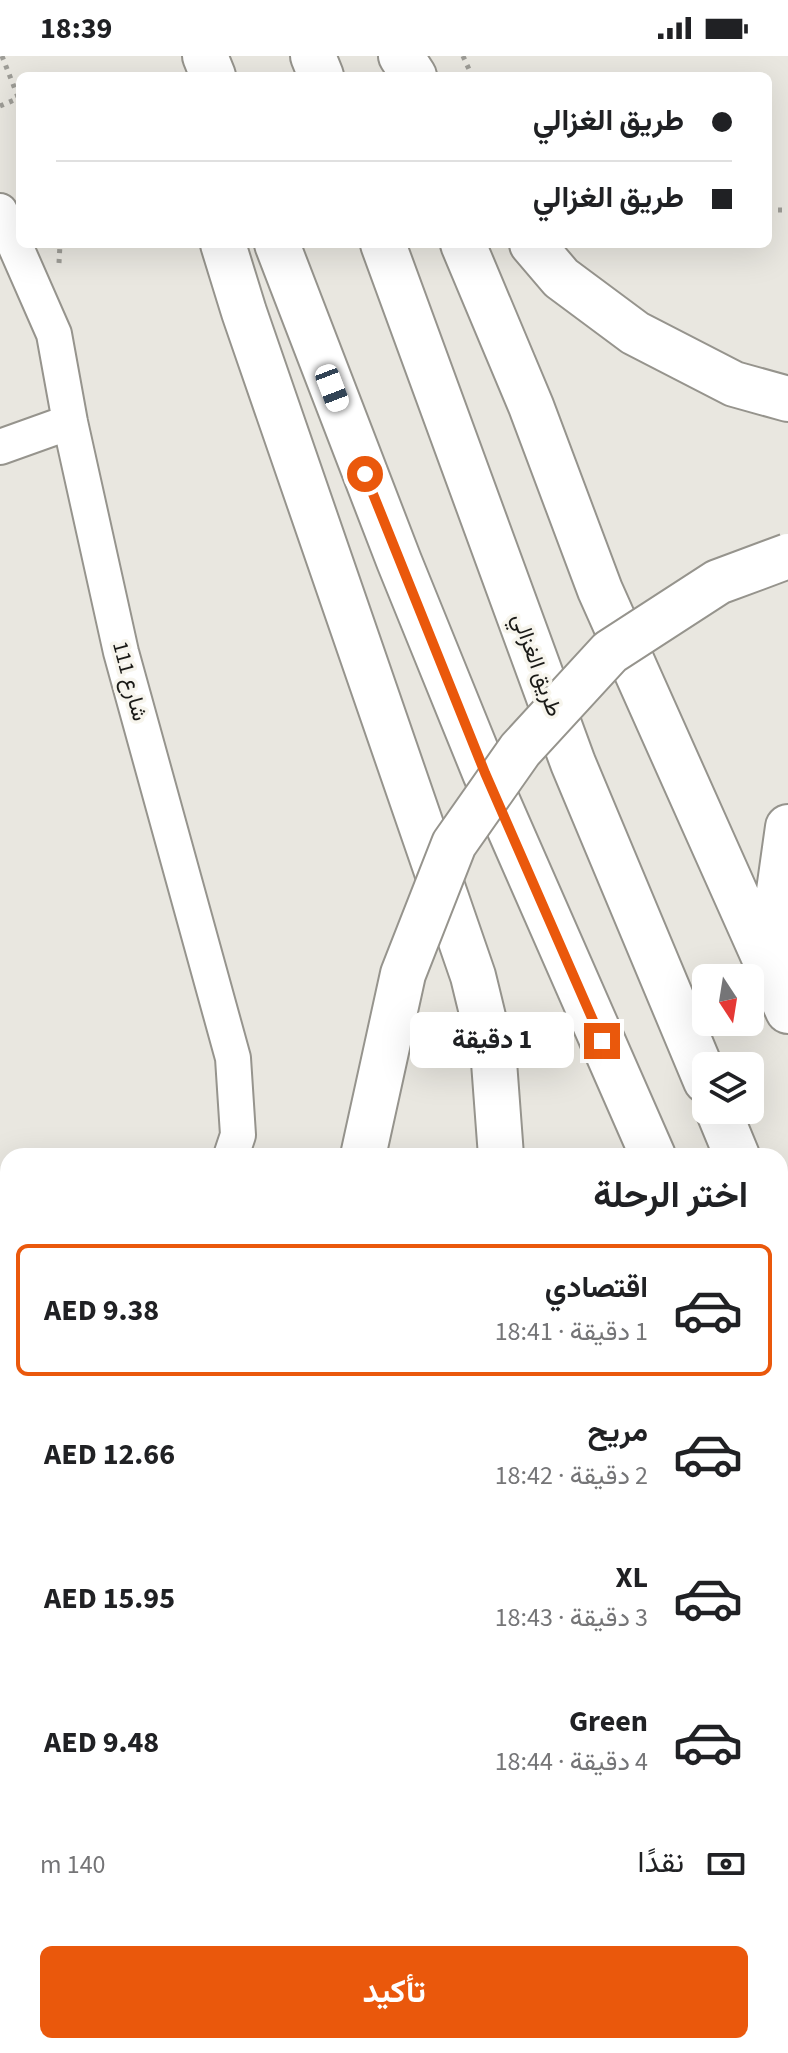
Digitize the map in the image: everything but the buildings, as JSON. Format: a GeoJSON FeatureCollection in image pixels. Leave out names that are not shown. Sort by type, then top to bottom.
{"type":"FeatureCollection","features":[{"type":"Feature","properties":{"kind":"highway"},"geometry":{"type":"LineString","coordinates":[[224,248],[473,976],[494,1062],[500,1148]]}},
{"type":"Feature","properties":{"kind":"highway"},"geometry":{"type":"LineString","coordinates":[[279,248],[399,561],[485,773],[649,1148]]}},
{"type":"Feature","properties":{"kind":"highway","name":"طريق الغزالي"},"geometry":{"type":"LineString","coordinates":[[384,248],[573,763],[694,1052]]}},
{"type":"Feature","properties":{"kind":"highway"},"geometry":{"type":"LineString","coordinates":[[465,248],[531,406],[600,590],[788,1011]]}},
{"type":"Feature","properties":{"kind":"highway"},"geometry":{"type":"LineString","coordinates":[[535,248],[561,278],[635,333],[734,384],[788,399]]}},
{"type":"Feature","properties":{"kind":"highway"},"geometry":{"type":"LineString","coordinates":[[365,1148],[403,974],[454,844],[520,750],[610,652],[718,582],[788,556]]}},
{"type":"Feature","properties":{"kind":"highway"},"geometry":{"type":"LineString","coordinates":[[788,827],[779,891],[788,963]]}},
{"type":"Feature","properties":{"kind":"highway"},"geometry":{"type":"LineString","coordinates":[[724,1124],[734,1148]]}},
{"type":"Feature","properties":{"kind":"street","name":"شارع 111"},"geometry":{"type":"LineString","coordinates":[[1,216],[54,334],[70,422],[121,652],[233,1058],[238,1135],[234,1148]]}},
{"type":"Feature","properties":{"kind":"street"},"geometry":{"type":"LineString","coordinates":[[0,447],[70,422]]}},
{"type":"Feature","properties":{"kind":"path"},"geometry":{"type":"LineString","coordinates":[[2,56],[16,92]]}},
{"type":"Feature","properties":{"kind":"route"},"geometry":{"type":"LineString","coordinates":[[365,474],[485,773],[602,1041]]}}]}
